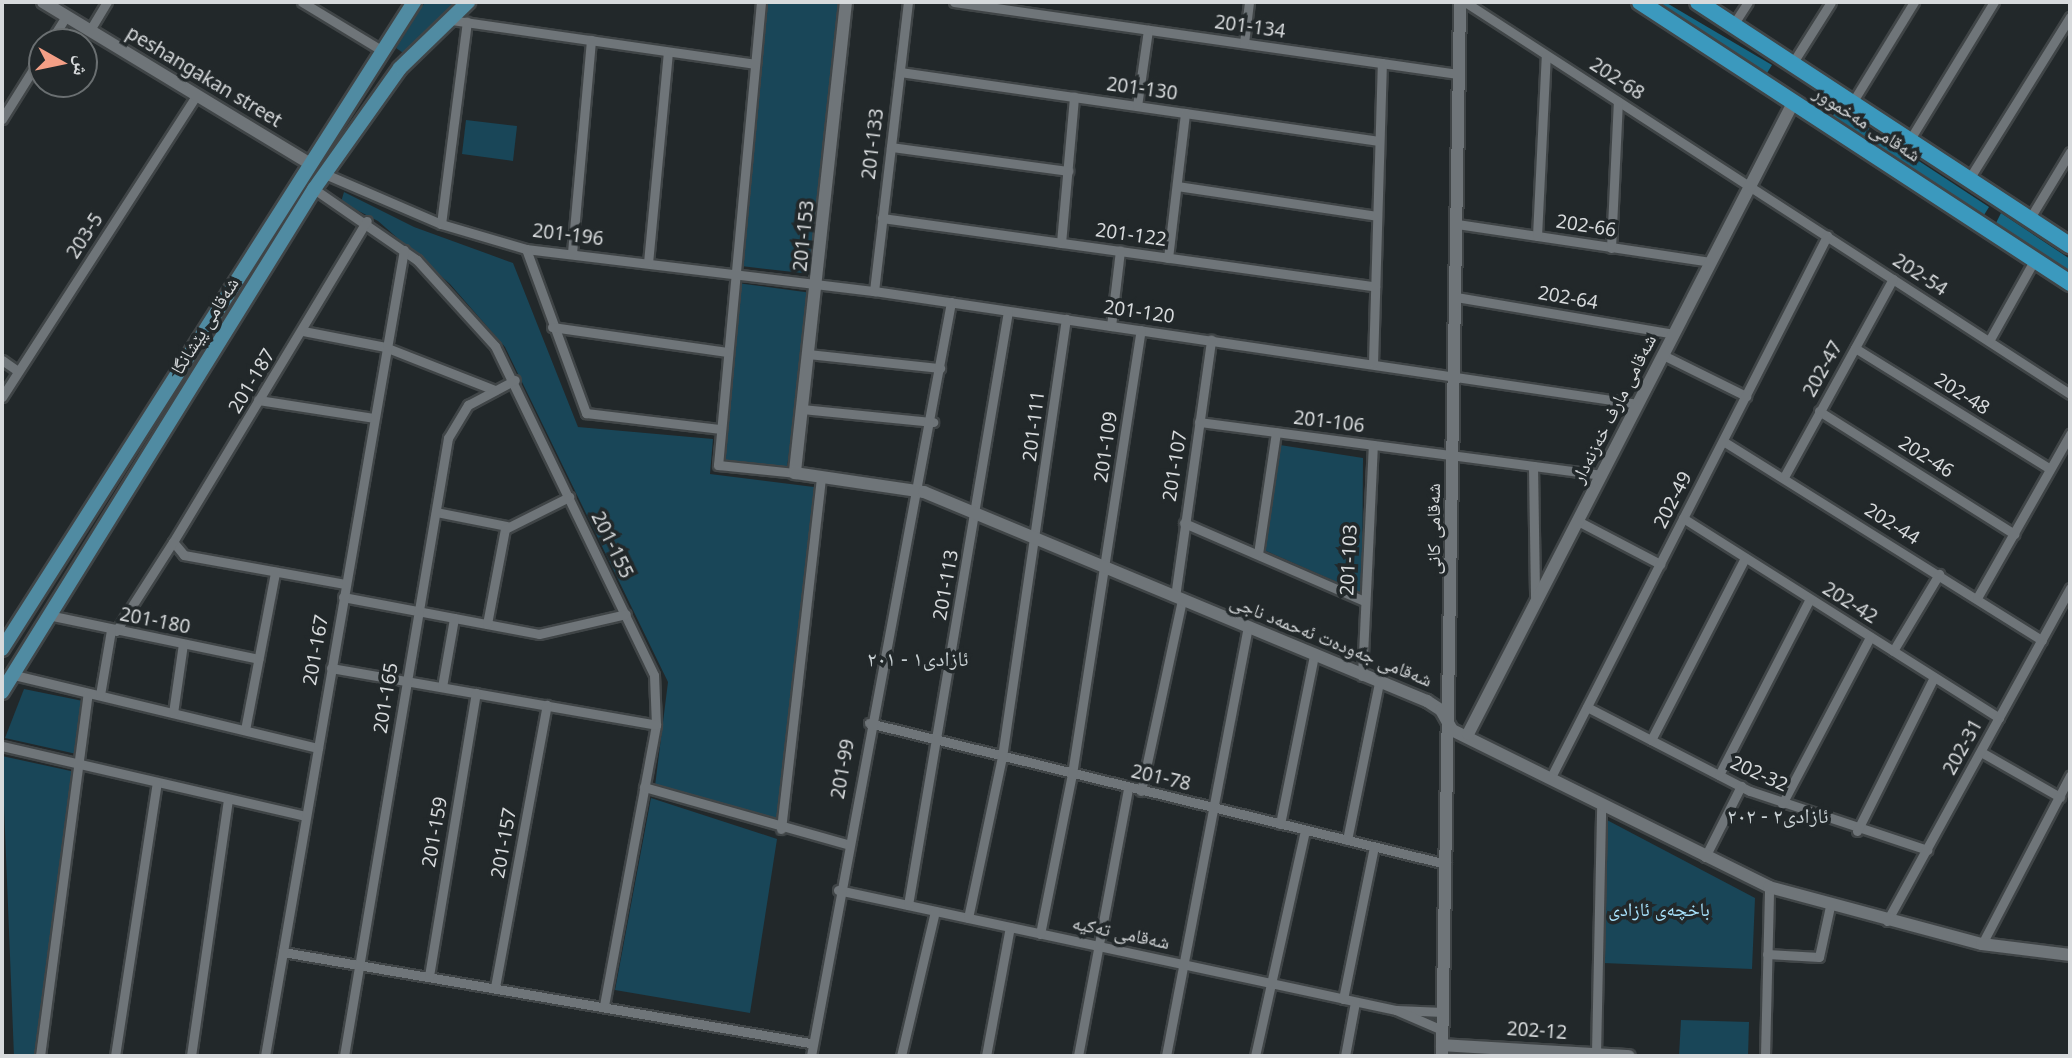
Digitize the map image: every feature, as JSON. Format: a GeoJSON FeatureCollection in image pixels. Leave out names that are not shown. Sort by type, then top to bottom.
{"type":"FeatureCollection","features":[{"type":"Feature","properties":{"kind":"highway","name":"شەقامی مەخموور"},"geometry":{"type":"LineString","coordinates":[[1640,2],[2070,282]]}},
{"type":"Feature","properties":{"kind":"highway","name":"شەقامی مەخموور"},"geometry":{"type":"LineString","coordinates":[[1698,2],[2070,245]]}},
{"type":"Feature","properties":{"kind":"main road","name":"شەقامی پێشانگا"},"geometry":{"type":"LineString","coordinates":[[2,649],[414,2]]}},
{"type":"Feature","properties":{"kind":"main road","name":"شەقامی پێشانگا"},"geometry":{"type":"LineString","coordinates":[[2,692],[9,674],[45,614],[314,189],[400,68],[468,2]]}},
{"type":"Feature","properties":{"kind":"main road"},"geometry":{"type":"LineString","coordinates":[[383,51],[400,68]]}},
{"type":"Feature","properties":{"kind":"main road"},"geometry":{"type":"LineString","coordinates":[[142,431],[157,439]]}},
{"type":"Feature","properties":{"kind":"main road"},"geometry":{"type":"LineString","coordinates":[[10,635],[26,645]]}},
{"type":"Feature","properties":{"kind":"street","name":"peshangakan street"},"geometry":{"type":"LineString","coordinates":[[43,2],[87,28]]}},
{"type":"Feature","properties":{"kind":"street"},"geometry":{"type":"LineString","coordinates":[[91,28],[107,2]]}},
{"type":"Feature","properties":{"kind":"street"},"geometry":{"type":"LineString","coordinates":[[302,2],[383,51]]}},
{"type":"Feature","properties":{"kind":"street"},"geometry":{"type":"LineString","coordinates":[[761,2],[733,275],[718,466],[795,474]]}},
{"type":"Feature","properties":{"kind":"street","name":"201-153"},"geometry":{"type":"LineString","coordinates":[[795,474],[818,286],[846,2]]}},
{"type":"Feature","properties":{"kind":"street","name":"201-133"},"geometry":{"type":"LineString","coordinates":[[874,291],[908,2]]}},
{"type":"Feature","properties":{"kind":"street","name":"201-134"},"geometry":{"type":"LineString","coordinates":[[954,2],[1458,74]]}},
{"type":"Feature","properties":{"kind":"street"},"geometry":{"type":"LineString","coordinates":[[1045,14],[1047,2]]}},
{"type":"Feature","properties":{"kind":"street"},"geometry":{"type":"LineString","coordinates":[[1244,43],[1250,2]]}},
{"type":"Feature","properties":{"kind":"street","name":"202-68"},"geometry":{"type":"LineString","coordinates":[[1463,2],[1750,186]]}},
{"type":"Feature","properties":{"kind":"street","name":"شەقامی کانی"},"geometry":{"type":"LineString","coordinates":[[1442,1050],[1452,730],[1458,74],[1463,2]]}},
{"type":"Feature","properties":{"kind":"street"},"geometry":{"type":"LineString","coordinates":[[1733,25],[1748,2]]}},
{"type":"Feature","properties":{"kind":"street"},"geometry":{"type":"LineString","coordinates":[[1792,64],[1831,2]]}},
{"type":"Feature","properties":{"kind":"street"},"geometry":{"type":"LineString","coordinates":[[1852,103],[1914,2]]}},
{"type":"Feature","properties":{"kind":"street"},"geometry":{"type":"LineString","coordinates":[[1909,141],[1994,2]]}},
{"type":"Feature","properties":{"kind":"street"},"geometry":{"type":"LineString","coordinates":[[59,28],[66,16]]}},
{"type":"Feature","properties":{"kind":"street"},"geometry":{"type":"LineString","coordinates":[[1969,179],[2070,17]]}},
{"type":"Feature","properties":{"kind":"street"},"geometry":{"type":"LineString","coordinates":[[451,20],[755,64]]}},
{"type":"Feature","properties":{"kind":"street"},"geometry":{"type":"LineString","coordinates":[[441,224],[467,22]]}},
{"type":"Feature","properties":{"kind":"street"},"geometry":{"type":"LineString","coordinates":[[1137,106],[1148,30]]}},
{"type":"Feature","properties":{"kind":"street","name":"peshangakan street"},"geometry":{"type":"LineString","coordinates":[[98,35],[309,163]]}},
{"type":"Feature","properties":{"kind":"street"},"geometry":{"type":"LineString","coordinates":[[572,253],[592,40]]}},
{"type":"Feature","properties":{"kind":"street"},"geometry":{"type":"LineString","coordinates":[[648,263],[668,52]]}},
{"type":"Feature","properties":{"kind":"street"},"geometry":{"type":"LineString","coordinates":[[1536,236],[1546,55]]}},
{"type":"Feature","properties":{"kind":"street"},"geometry":{"type":"LineString","coordinates":[[1373,363],[1382,63]]}},
{"type":"Feature","properties":{"kind":"street","name":"201-130"},"geometry":{"type":"LineString","coordinates":[[900,72],[1379,141]]}},
{"type":"Feature","properties":{"kind":"street"},"geometry":{"type":"LineString","coordinates":[[2,119],[28,77]]}},
{"type":"Feature","properties":{"kind":"street","name":"203-5"},"geometry":{"type":"LineString","coordinates":[[2,397],[197,94]]}},
{"type":"Feature","properties":{"kind":"street"},"geometry":{"type":"LineString","coordinates":[[1061,243],[1074,97]]}},
{"type":"Feature","properties":{"kind":"street"},"geometry":{"type":"LineString","coordinates":[[1612,248],[1618,101]]}},
{"type":"Feature","properties":{"kind":"street","name":"شەقامی مارف خەزنەدار"},"geometry":{"type":"LineString","coordinates":[[1468,734],[1794,101]]}},
{"type":"Feature","properties":{"kind":"street"},"geometry":{"type":"LineString","coordinates":[[1168,258],[1185,113]]}},
{"type":"Feature","properties":{"kind":"street"},"geometry":{"type":"LineString","coordinates":[[891,147],[1068,171]]}},
{"type":"Feature","properties":{"kind":"street"},"geometry":{"type":"LineString","coordinates":[[2030,218],[2070,152]]}},
{"type":"Feature","properties":{"kind":"street","name":"201-196"},"geometry":{"type":"LineString","coordinates":[[325,174],[345,185],[441,224],[526,248],[818,286]]}},
{"type":"Feature","properties":{"kind":"street"},"geometry":{"type":"LineString","coordinates":[[335,202],[345,185]]}},
{"type":"Feature","properties":{"kind":"street"},"geometry":{"type":"LineString","coordinates":[[1177,186],[1377,216]]}},
{"type":"Feature","properties":{"kind":"street","name":"202-54"},"geometry":{"type":"LineString","coordinates":[[1750,186],[2070,394]]}},
{"type":"Feature","properties":{"kind":"street","name":"201-155"},"geometry":{"type":"LineString","coordinates":[[314,189],[367,221],[404,250],[472,315],[515,380],[626,614],[656,684],[656,724],[604,1006]]}},
{"type":"Feature","properties":{"kind":"street","name":"201-122"},"geometry":{"type":"LineString","coordinates":[[882,218],[1374,286]]}},
{"type":"Feature","properties":{"kind":"street","name":"201-187"},"geometry":{"type":"LineString","coordinates":[[113,630],[173,542],[258,400],[303,331],[367,221]]}},
{"type":"Feature","properties":{"kind":"street","name":"202-66"},"geometry":{"type":"LineString","coordinates":[[1457,224],[1711,262]]}},
{"type":"Feature","properties":{"kind":"street","name":"202-49"},"geometry":{"type":"LineString","coordinates":[[1550,779],[1827,236]]}},
{"type":"Feature","properties":{"kind":"street"},"geometry":{"type":"LineString","coordinates":[[526,248],[552,327],[586,412],[721,429]]}},
{"type":"Feature","properties":{"kind":"street","name":"201-167"},"geometry":{"type":"LineString","coordinates":[[265,1056],[385,347],[404,250]]}},
{"type":"Feature","properties":{"kind":"street"},"geometry":{"type":"LineString","coordinates":[[1111,326],[1120,251]]}},
{"type":"Feature","properties":{"kind":"street"},"geometry":{"type":"LineString","coordinates":[[1989,341],[2035,259]]}},
{"type":"Feature","properties":{"kind":"street","name":"202-47"},"geometry":{"type":"LineString","coordinates":[[1784,477],[1893,279]]}},
{"type":"Feature","properties":{"kind":"street","name":"201-120"},"geometry":{"type":"LineString","coordinates":[[818,286],[951,302],[1638,404]]}},
{"type":"Feature","properties":{"kind":"street","name":"202-64"},"geometry":{"type":"LineString","coordinates":[[1456,298],[1674,334]]}},
{"type":"Feature","properties":{"kind":"street","name":"201-99"},"geometry":{"type":"LineString","coordinates":[[811,1056],[810,1043],[869,723],[915,489],[933,422],[951,302]]}},
{"type":"Feature","properties":{"kind":"street","name":"201-113"},"geometry":{"type":"LineString","coordinates":[[908,905],[977,512],[1008,311]]}},
{"type":"Feature","properties":{"kind":"street","name":"201-111"},"geometry":{"type":"LineString","coordinates":[[968,918],[1002,757],[1037,538],[1066,319]]}},
{"type":"Feature","properties":{"kind":"street"},"geometry":{"type":"LineString","coordinates":[[552,327],[727,352]]}},
{"type":"Feature","properties":{"kind":"street","name":"201-109"},"geometry":{"type":"LineString","coordinates":[[1040,934],[1072,774],[1106,569],[1141,330]]}},
{"type":"Feature","properties":{"kind":"street"},"geometry":{"type":"LineString","coordinates":[[303,331],[385,347],[495,390]]}},
{"type":"Feature","properties":{"kind":"street","name":"201-107"},"geometry":{"type":"LineString","coordinates":[[1141,791],[1178,599],[1184,523],[1212,340]]}},
{"type":"Feature","properties":{"kind":"street","name":"202-48"},"geometry":{"type":"LineString","coordinates":[[1855,348],[2050,469]]}},
{"type":"Feature","properties":{"kind":"street"},"geometry":{"type":"LineString","coordinates":[[808,354],[940,368]]}},
{"type":"Feature","properties":{"kind":"street"},"geometry":{"type":"LineString","coordinates":[[1663,355],[1746,396]]}},
{"type":"Feature","properties":{"kind":"street"},"geometry":{"type":"LineString","coordinates":[[2,360],[18,371]]}},
{"type":"Feature","properties":{"kind":"street","name":"201-165"},"geometry":{"type":"LineString","coordinates":[[344,1056],[418,611],[456,421],[495,390],[515,380]]}},
{"type":"Feature","properties":{"kind":"street"},"geometry":{"type":"LineString","coordinates":[[258,400],[374,418]]}},
{"type":"Feature","properties":{"kind":"street"},"geometry":{"type":"LineString","coordinates":[[802,409],[933,422]]}},
{"type":"Feature","properties":{"kind":"street","name":"202-46"},"geometry":{"type":"LineString","coordinates":[[1819,411],[2014,534]]}},
{"type":"Feature","properties":{"kind":"street","name":"201-106"},"geometry":{"type":"LineString","coordinates":[[1199,422],[1602,475]]}},
{"type":"Feature","properties":{"kind":"street"},"geometry":{"type":"LineString","coordinates":[[1258,554],[1276,432]]}},
{"type":"Feature","properties":{"kind":"street"},"geometry":{"type":"LineString","coordinates":[[1977,598],[2070,434]]}},
{"type":"Feature","properties":{"kind":"street","name":"202-44"},"geometry":{"type":"LineString","coordinates":[[1723,441],[2042,640]]}},
{"type":"Feature","properties":{"kind":"street","name":"201-103"},"geometry":{"type":"LineString","coordinates":[[1362,676],[1373,445]]}},
{"type":"Feature","properties":{"kind":"street"},"geometry":{"type":"LineString","coordinates":[[1533,466],[1535,604]]}},
{"type":"Feature","properties":{"kind":"street","name":"شەقامی جەودەت ئەحمەد ناجی"},"geometry":{"type":"LineString","coordinates":[[795,474],[915,489],[977,512],[1106,569],[1432,704],[1452,730]]}},
{"type":"Feature","properties":{"kind":"street"},"geometry":{"type":"LineString","coordinates":[[781,829],[821,476]]}},
{"type":"Feature","properties":{"kind":"street"},"geometry":{"type":"LineString","coordinates":[[436,513],[507,526],[569,497]]}},
{"type":"Feature","properties":{"kind":"street","name":"202-42"},"geometry":{"type":"LineString","coordinates":[[1683,518],[1999,718]]}},
{"type":"Feature","properties":{"kind":"street"},"geometry":{"type":"LineString","coordinates":[[1578,522],[1660,564]]}},
{"type":"Feature","properties":{"kind":"street"},"geometry":{"type":"LineString","coordinates":[[1184,523],[1364,601]]}},
{"type":"Feature","properties":{"kind":"street"},"geometry":{"type":"LineString","coordinates":[[487,624],[507,526]]}},
{"type":"Feature","properties":{"kind":"street"},"geometry":{"type":"LineString","coordinates":[[173,542],[184,555],[345,584]]}},
{"type":"Feature","properties":{"kind":"street"},"geometry":{"type":"LineString","coordinates":[[1651,740],[1745,558]]}},
{"type":"Feature","properties":{"kind":"street"},"geometry":{"type":"LineString","coordinates":[[245,730],[275,572]]}},
{"type":"Feature","properties":{"kind":"street"},"geometry":{"type":"LineString","coordinates":[[1893,651],[1939,574]]}},
{"type":"Feature","properties":{"kind":"street","name":"202-31"},"geometry":{"type":"LineString","coordinates":[[1887,922],[2070,588]]}},
{"type":"Feature","properties":{"kind":"street"},"geometry":{"type":"LineString","coordinates":[[343,597],[550,634],[626,614]]}},
{"type":"Feature","properties":{"kind":"street"},"geometry":{"type":"LineString","coordinates":[[1719,775],[1810,599]]}},
{"type":"Feature","properties":{"kind":"street","name":"201-180"},"geometry":{"type":"LineString","coordinates":[[45,614],[258,659]]}},
{"type":"Feature","properties":{"kind":"street"},"geometry":{"type":"LineString","coordinates":[[442,687],[454,618]]}},
{"type":"Feature","properties":{"kind":"street"},"geometry":{"type":"LineString","coordinates":[[1166,1056],[1248,628]]}},
{"type":"Feature","properties":{"kind":"street"},"geometry":{"type":"LineString","coordinates":[[100,695],[113,630]]}},
{"type":"Feature","properties":{"kind":"street"},"geometry":{"type":"LineString","coordinates":[[1782,804],[1870,636]]}},
{"type":"Feature","properties":{"kind":"street"},"geometry":{"type":"LineString","coordinates":[[173,713],[183,644]]}},
{"type":"Feature","properties":{"kind":"street"},"geometry":{"type":"LineString","coordinates":[[1280,824],[1314,656]]}},
{"type":"Feature","properties":{"kind":"street"},"geometry":{"type":"LineString","coordinates":[[331,668],[656,724]]}},
{"type":"Feature","properties":{"kind":"street"},"geometry":{"type":"LineString","coordinates":[[9,674],[317,748]]}},
{"type":"Feature","properties":{"kind":"street"},"geometry":{"type":"LineString","coordinates":[[1857,831],[1934,677]]}},
{"type":"Feature","properties":{"kind":"street"},"geometry":{"type":"LineString","coordinates":[[1347,840],[1379,683]]}},
{"type":"Feature","properties":{"kind":"street"},"geometry":{"type":"LineString","coordinates":[[40,1056],[82,766],[88,693]]}},
{"type":"Feature","properties":{"kind":"street","name":"201-159"},"geometry":{"type":"LineString","coordinates":[[429,976],[476,693]]}},
{"type":"Feature","properties":{"kind":"street","name":"201-157"},"geometry":{"type":"LineString","coordinates":[[495,987],[547,705]]}},
{"type":"Feature","properties":{"kind":"street","name":"202-32"},"geometry":{"type":"LineString","coordinates":[[1587,707],[1741,786],[1782,804],[1857,831],[1927,850]]}},
{"type":"Feature","properties":{"kind":"street","name":"201-78"},"geometry":{"type":"LineString","coordinates":[[869,723],[936,742],[1446,864]]}},
{"type":"Feature","properties":{"kind":"street"},"geometry":{"type":"LineString","coordinates":[[1452,730],[1468,734],[1601,805],[1769,887],[1887,922],[1982,944],[2070,954]]}},
{"type":"Feature","properties":{"kind":"street"},"geometry":{"type":"LineString","coordinates":[[2,746],[306,816]]}},
{"type":"Feature","properties":{"kind":"street"},"geometry":{"type":"LineString","coordinates":[[1981,752],[2060,797]]}},
{"type":"Feature","properties":{"kind":"street"},"geometry":{"type":"LineString","coordinates":[[1982,944],[2070,776]]}},
{"type":"Feature","properties":{"kind":"street"},"geometry":{"type":"LineString","coordinates":[[115,1056],[157,783]]}},
{"type":"Feature","properties":{"kind":"street"},"geometry":{"type":"LineString","coordinates":[[1705,857],[1741,786]]}},
{"type":"Feature","properties":{"kind":"street"},"geometry":{"type":"LineString","coordinates":[[644,788],[781,829],[847,844]]}},
{"type":"Feature","properties":{"kind":"street"},"geometry":{"type":"LineString","coordinates":[[1078,1056],[1128,788]]}},
{"type":"Feature","properties":{"kind":"street"},"geometry":{"type":"LineString","coordinates":[[191,1056],[228,799]]}},
{"type":"Feature","properties":{"kind":"street"},"geometry":{"type":"LineString","coordinates":[[1596,1054],[1601,805]]}},
{"type":"Feature","properties":{"kind":"street"},"geometry":{"type":"LineString","coordinates":[[1255,1056],[1305,830]]}},
{"type":"Feature","properties":{"kind":"street"},"geometry":{"type":"LineString","coordinates":[[1343,999],[1374,847]]}},
{"type":"Feature","properties":{"kind":"street"},"geometry":{"type":"LineString","coordinates":[[1765,1056],[1769,887]]}},
{"type":"Feature","properties":{"kind":"street","name":"شەقامی تەکیە"},"geometry":{"type":"LineString","coordinates":[[838,890],[1355,1002],[1396,1010],[1443,1012]]}},
{"type":"Feature","properties":{"kind":"street"},"geometry":{"type":"LineString","coordinates":[[1767,954],[1819,957],[1830,906]]}},
{"type":"Feature","properties":{"kind":"street"},"geometry":{"type":"LineString","coordinates":[[901,1056],[935,911]]}},
{"type":"Feature","properties":{"kind":"street"},"geometry":{"type":"LineString","coordinates":[[986,1056],[1010,928]]}},
{"type":"Feature","properties":{"kind":"street"},"geometry":{"type":"LineString","coordinates":[[283,952],[810,1043]]}},
{"type":"Feature","properties":{"kind":"street"},"geometry":{"type":"LineString","coordinates":[[1346,1056],[1355,1002]]}},
{"type":"Feature","properties":{"kind":"street","name":"شەقامی تەکیە"},"geometry":{"type":"LineString","coordinates":[[1396,1010],[1442,1030]]}},
{"type":"Feature","properties":{"kind":"street","name":"202-12"},"geometry":{"type":"LineString","coordinates":[[1442,1050],[1629,1056]]}},
{"type":"Feature","properties":{"kind":"green space"},"geometry":{"type":"Polygon","coordinates":[[[425,2],[457,2],[409,57],[396,48],[425,2]]]}},
{"type":"Feature","properties":{"kind":"green space"},"geometry":{"type":"Polygon","coordinates":[[[768,2],[840,2],[811,274],[741,266],[768,2]]]}},
{"type":"Feature","properties":{"kind":"green space"},"geometry":{"type":"Polygon","coordinates":[[[466,120],[517,126],[513,161],[462,154],[466,120]]]}},
{"type":"Feature","properties":{"kind":"green space"},"geometry":{"type":"Polygon","coordinates":[[[344,192],[414,227],[513,263],[578,427],[713,439],[710,474],[814,487],[779,827],[655,786],[668,682],[505,347],[450,284],[378,221],[341,202],[344,192]]]}},
{"type":"Feature","properties":{"kind":"green space"},"geometry":{"type":"Polygon","coordinates":[[[737,283],[812,293],[787,467],[725,460],[737,283]]]}},
{"type":"Feature","properties":{"kind":"green space"},"geometry":{"type":"Polygon","coordinates":[[[1280,445],[1363,458],[1362,593],[1264,550],[1280,445]]]}},
{"type":"Feature","properties":{"kind":"green space"},"geometry":{"type":"Polygon","coordinates":[[[24,689],[83,701],[81,755],[5,738],[24,689]]]}},
{"type":"Feature","properties":{"kind":"green space"},"geometry":{"type":"Polygon","coordinates":[[[2,756],[80,773],[34,1056],[14,1056],[2,756]]]}},
{"type":"Feature","properties":{"kind":"green space"},"geometry":{"type":"Polygon","coordinates":[[[651,798],[777,839],[750,1013],[615,990],[651,798]]]}},
{"type":"Feature","properties":{"kind":"green space","name":"باخچەی ئازادی"},"geometry":{"type":"Polygon","coordinates":[[[1605,819],[1755,898],[1752,969],[1603,963],[1605,819]]]}},
{"type":"Feature","properties":{"kind":"green space"},"geometry":{"type":"Polygon","coordinates":[[[1681,1020],[1749,1022],[1748,1056],[1679,1056],[1681,1020]]]}},
{"type":"Feature","properties":{"kind":"shaded area"},"geometry":{"type":"Polygon","coordinates":[[[1658,2],[1665,2],[1772,65],[1767,73],[1658,2]]]}},
{"type":"Feature","properties":{"kind":"shaded area"},"geometry":{"type":"Polygon","coordinates":[[[1838,108],[1989,207],[1984,215],[1832,117],[1838,108]]]}},
{"type":"Feature","properties":{"kind":"shaded area"},"geometry":{"type":"Polygon","coordinates":[[[2001,213],[2070,259],[2070,271],[1996,223],[2001,213]]]}},
{"type":"Feature","properties":{"kind":"district","name":"ئازادی١ - ٢٠١"},"geometry":{"type":"Point","coordinates":[918,658]}},
{"type":"Feature","properties":{"kind":"district","name":"ئازادی٢ - ٢٠٢"},"geometry":{"type":"Point","coordinates":[1778,815]}}]}
